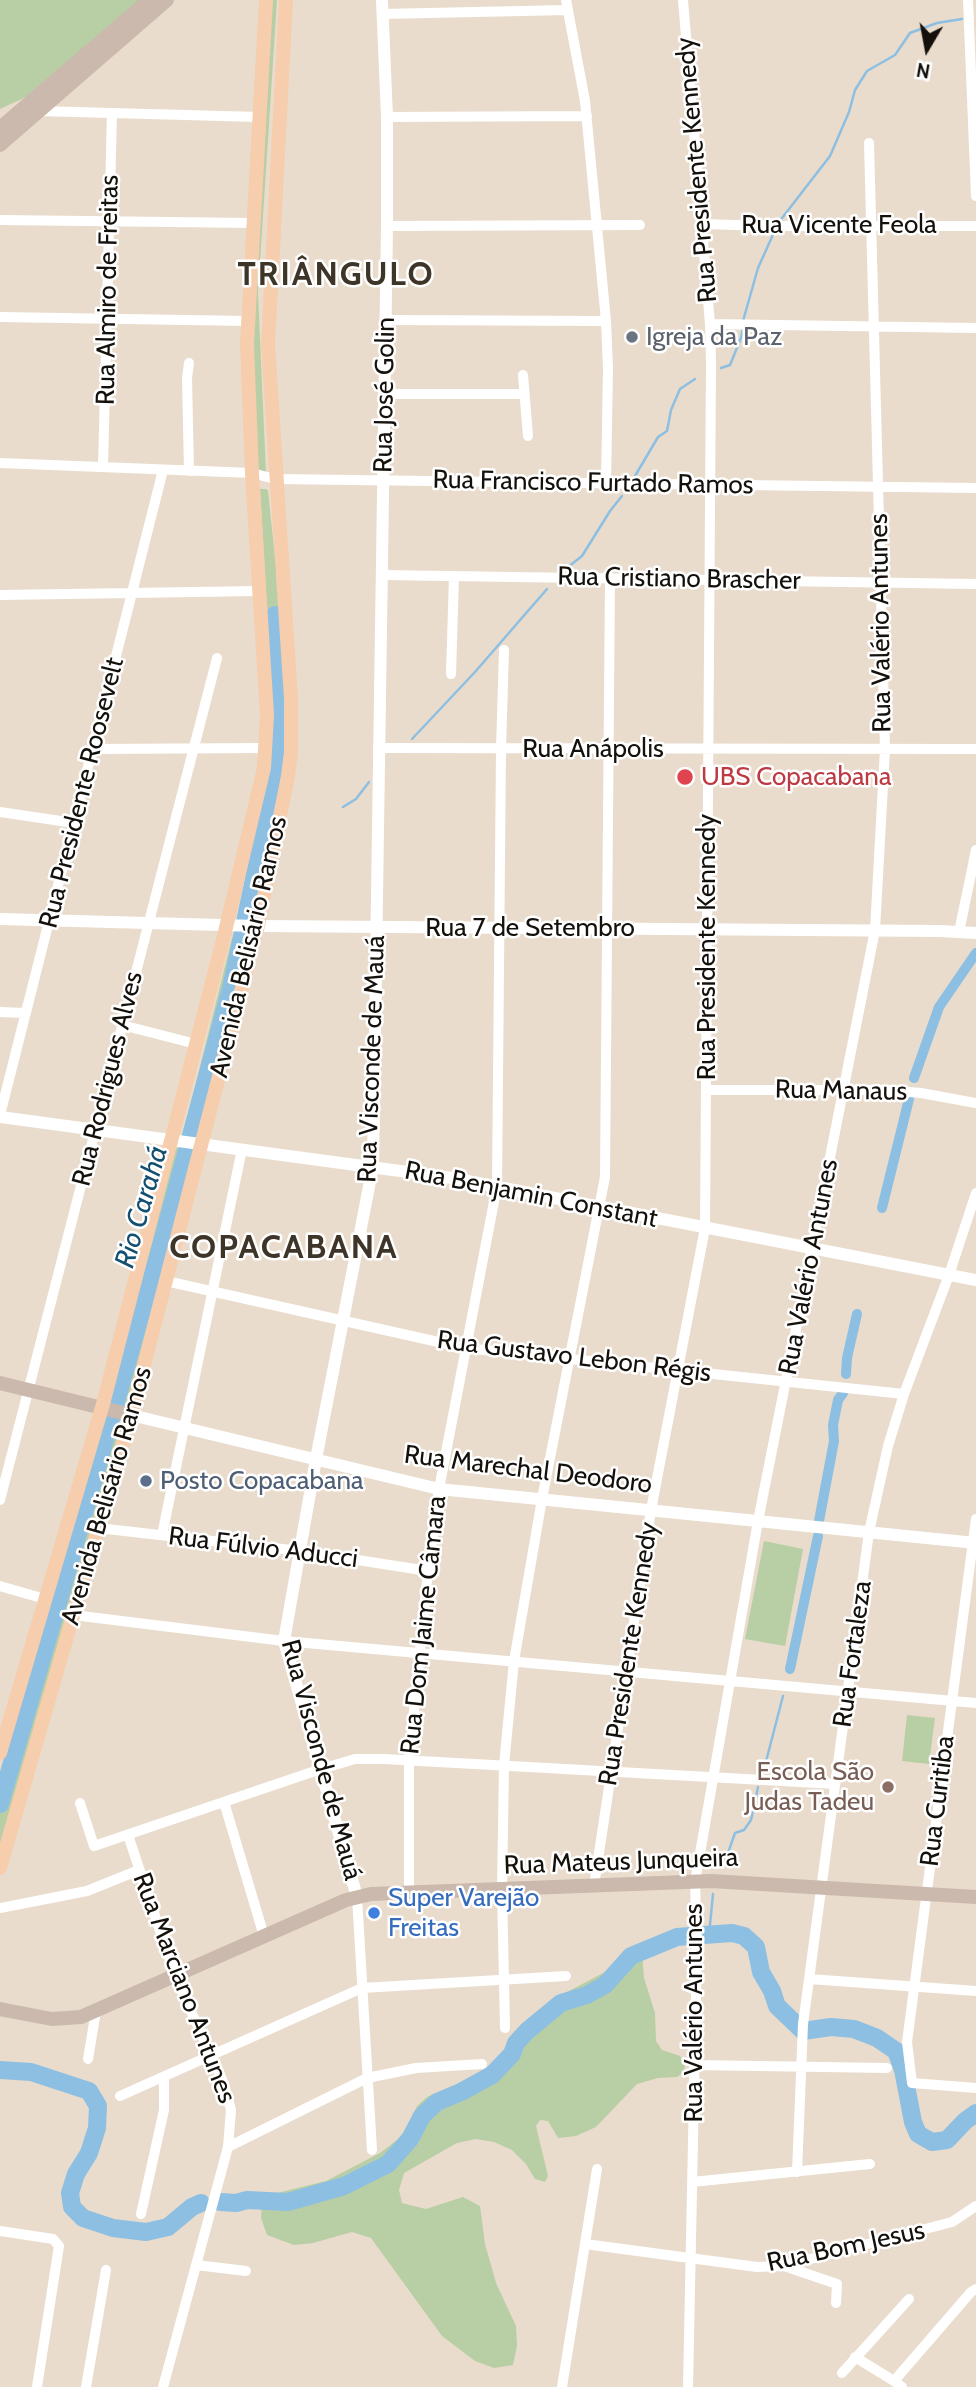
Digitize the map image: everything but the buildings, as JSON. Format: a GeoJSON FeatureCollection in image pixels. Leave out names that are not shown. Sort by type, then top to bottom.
{"type":"FeatureCollection","features":[{"type":"Feature","properties":{"kind":"main road"},"geometry":{"type":"LineString","coordinates":[[0,128],[149,0]]}},
{"type":"Feature","properties":{"kind":"main road"},"geometry":{"type":"LineString","coordinates":[[0,145],[167,0]]}},
{"type":"Feature","properties":{"kind":"main road","name":"Avenida Belisário Ramos"},"geometry":{"type":"LineString","coordinates":[[0,1867],[166,1281],[199,1144],[243,926],[266,748],[267,715],[251,473],[247,321],[266,0]]}},
{"type":"Feature","properties":{"kind":"main road","name":"Avenida Belisário Ramos"},"geometry":{"type":"LineString","coordinates":[[0,1753],[105,1408],[175,1141],[196,1044],[243,926],[286,788],[291,752],[291,699],[275,479],[268,334],[286,0]]}},
{"type":"Feature","properties":{"kind":"main road","name":"Rua Marechal Deodoro"},"geometry":{"type":"LineString","coordinates":[[0,1383],[128,1414]]}},
{"type":"Feature","properties":{"kind":"main road","name":"Rua Mateus Junqueira"},"geometry":{"type":"LineString","coordinates":[[0,2009],[52,2019],[81,2017],[357,1897],[409,1891],[730,1881],[976,1897]]}},
{"type":"Feature","properties":{"kind":"street","name":"Rua José Golin"},"geometry":{"type":"LineString","coordinates":[[378,748],[387,226],[387,117],[382,0]]}},
{"type":"Feature","properties":{"kind":"street","name":"Rua Presidente Kennedy"},"geometry":{"type":"LineString","coordinates":[[594,1886],[651,1510],[705,1228],[710,324],[683,0]]}},
{"type":"Feature","properties":{"kind":"street"},"geometry":{"type":"LineString","coordinates":[[968,0],[973,44],[976,196]]}},
{"type":"Feature","properties":{"kind":"street"},"geometry":{"type":"LineString","coordinates":[[382,14],[567,5],[587,116],[606,321],[606,483]]}},
{"type":"Feature","properties":{"kind":"street"},"geometry":{"type":"LineString","coordinates":[[38,111],[259,117]]}},
{"type":"Feature","properties":{"kind":"street","name":"Rua Almiro de Freitas"},"geometry":{"type":"LineString","coordinates":[[103,467],[112,113]]}},
{"type":"Feature","properties":{"kind":"street"},"geometry":{"type":"LineString","coordinates":[[387,117],[587,116]]}},
{"type":"Feature","properties":{"kind":"street","name":"Rua Valério Antunes"},"geometry":{"type":"LineString","coordinates":[[688,2387],[697,1943],[695,1882],[758,1521],[875,930],[885,749],[869,144]]}},
{"type":"Feature","properties":{"kind":"street"},"geometry":{"type":"LineString","coordinates":[[0,220],[253,223]]}},
{"type":"Feature","properties":{"kind":"street","name":"Rua Vicente Feola"},"geometry":{"type":"LineString","coordinates":[[702,224],[976,226]]}},
{"type":"Feature","properties":{"kind":"street"},"geometry":{"type":"LineString","coordinates":[[387,226],[640,226]]}},
{"type":"Feature","properties":{"kind":"street"},"geometry":{"type":"LineString","coordinates":[[0,317],[247,321]]}},
{"type":"Feature","properties":{"kind":"street"},"geometry":{"type":"LineString","coordinates":[[386,320],[606,321]]}},
{"type":"Feature","properties":{"kind":"street"},"geometry":{"type":"LineString","coordinates":[[710,324],[976,328]]}},
{"type":"Feature","properties":{"kind":"street"},"geometry":{"type":"LineString","coordinates":[[189,363],[189,471]]}},
{"type":"Feature","properties":{"kind":"street"},"geometry":{"type":"LineString","coordinates":[[523,375],[528,436]]}},
{"type":"Feature","properties":{"kind":"street"},"geometry":{"type":"LineString","coordinates":[[385,394],[524,394]]}},
{"type":"Feature","properties":{"kind":"street","name":"Rua Francisco Furtado Ramos"},"geometry":{"type":"LineString","coordinates":[[0,463],[251,473],[275,479],[976,488]]}},
{"type":"Feature","properties":{"kind":"street","name":"Rua Presidente Roosevelt"},"geometry":{"type":"LineString","coordinates":[[0,1116],[163,470]]}},
{"type":"Feature","properties":{"kind":"street","name":"Rua Cristiano Brascher"},"geometry":{"type":"LineString","coordinates":[[382,575],[976,584]]}},
{"type":"Feature","properties":{"kind":"street"},"geometry":{"type":"LineString","coordinates":[[451,674],[454,576]]}},
{"type":"Feature","properties":{"kind":"street"},"geometry":{"type":"LineString","coordinates":[[505,2028],[502,1890],[504,1765],[514,1661],[542,1499],[601,1207],[606,1152],[610,578]]}},
{"type":"Feature","properties":{"kind":"street"},"geometry":{"type":"LineString","coordinates":[[0,595],[259,591]]}},
{"type":"Feature","properties":{"kind":"street","name":"Rua Dom Jaime Câmara"},"geometry":{"type":"LineString","coordinates":[[409,1891],[409,1760],[428,1571],[439,1489],[497,1186],[504,650]]}},
{"type":"Feature","properties":{"kind":"street","name":"Rua Rodrigues Alves"},"geometry":{"type":"LineString","coordinates":[[0,1500],[217,658]]}},
{"type":"Feature","properties":{"kind":"street"},"geometry":{"type":"LineString","coordinates":[[92,749],[266,748]]}},
{"type":"Feature","properties":{"kind":"street","name":"Rua Anápolis"},"geometry":{"type":"LineString","coordinates":[[378,748],[976,749]]}},
{"type":"Feature","properties":{"kind":"street","name":"Rua Visconde de Mauá"},"geometry":{"type":"LineString","coordinates":[[372,2150],[357,1897],[284,1641],[373,1166],[378,748]]}},
{"type":"Feature","properties":{"kind":"street"},"geometry":{"type":"LineString","coordinates":[[0,812],[74,823]]}},
{"type":"Feature","properties":{"kind":"street"},"geometry":{"type":"LineString","coordinates":[[959,932],[976,850]]}},
{"type":"Feature","properties":{"kind":"street","name":"Rua 7 de Setembro"},"geometry":{"type":"LineString","coordinates":[[0,919],[243,926],[976,933]]}},
{"type":"Feature","properties":{"kind":"street"},"geometry":{"type":"LineString","coordinates":[[0,1012],[26,1013]]}},
{"type":"Feature","properties":{"kind":"street"},"geometry":{"type":"LineString","coordinates":[[122,1026],[196,1044]]}},
{"type":"Feature","properties":{"kind":"street","name":"Rua Manaus"},"geometry":{"type":"LineString","coordinates":[[706,1090],[904,1091],[976,1103]]}},
{"type":"Feature","properties":{"kind":"street","name":"Rua Benjamin Constant"},"geometry":{"type":"LineString","coordinates":[[0,1116],[373,1166],[497,1186],[976,1280]]}},
{"type":"Feature","properties":{"kind":"street"},"geometry":{"type":"LineString","coordinates":[[162,1535],[242,1149]]}},
{"type":"Feature","properties":{"kind":"street","name":"Rua Fortaleza"},"geometry":{"type":"LineString","coordinates":[[797,2172],[803,2024],[869,1532],[888,1446],[904,1394],[949,1275],[976,1193]]}},
{"type":"Feature","properties":{"kind":"street","name":"Rua Gustavo Lebon Régis"},"geometry":{"type":"LineString","coordinates":[[166,1281],[465,1348],[904,1394]]}},
{"type":"Feature","properties":{"kind":"street","name":"Rua Marechal Deodoro"},"geometry":{"type":"LineString","coordinates":[[128,1414],[439,1489],[974,1543]]}},
{"type":"Feature","properties":{"kind":"street","name":"Rua Curitiba"},"geometry":{"type":"LineString","coordinates":[[976,1519],[906,2042],[912,2083],[976,2088]]}},
{"type":"Feature","properties":{"kind":"street","name":"Rua Fúlvio Aducci"},"geometry":{"type":"LineString","coordinates":[[98,1528],[300,1551],[428,1571]]}},
{"type":"Feature","properties":{"kind":"street"},"geometry":{"type":"LineString","coordinates":[[0,1586],[45,1600]]}},
{"type":"Feature","properties":{"kind":"street"},"geometry":{"type":"LineString","coordinates":[[73,1615],[284,1641],[976,1703]]}},
{"type":"Feature","properties":{"kind":"street"},"geometry":{"type":"LineString","coordinates":[[79,1803],[94,1846],[355,1759],[835,1784]]}},
{"type":"Feature","properties":{"kind":"street"},"geometry":{"type":"LineString","coordinates":[[224,1802],[264,1936]]}},
{"type":"Feature","properties":{"kind":"street","name":"Rua Marciano Antunes"},"geometry":{"type":"LineString","coordinates":[[128,1835],[174,1976],[212,2055],[231,2110],[228,2147],[163,2387]]}},
{"type":"Feature","properties":{"kind":"street"},"geometry":{"type":"LineString","coordinates":[[0,1908],[87,1891],[139,1870]]}},
{"type":"Feature","properties":{"kind":"street"},"geometry":{"type":"LineString","coordinates":[[120,2096],[362,1988],[566,1976]]}},
{"type":"Feature","properties":{"kind":"street"},"geometry":{"type":"LineString","coordinates":[[809,1979],[976,1991]]}},
{"type":"Feature","properties":{"kind":"street"},"geometry":{"type":"LineString","coordinates":[[88,2059],[96,2011]]}},
{"type":"Feature","properties":{"kind":"street"},"geometry":{"type":"LineString","coordinates":[[228,2147],[367,2078],[416,2068],[482,2064]]}},
{"type":"Feature","properties":{"kind":"street"},"geometry":{"type":"LineString","coordinates":[[695,2065],[887,2068]]}},
{"type":"Feature","properties":{"kind":"street"},"geometry":{"type":"LineString","coordinates":[[141,2214],[164,2110],[164,2077]]}},
{"type":"Feature","properties":{"kind":"street"},"geometry":{"type":"LineString","coordinates":[[692,2182],[870,2164]]}},
{"type":"Feature","properties":{"kind":"street"},"geometry":{"type":"LineString","coordinates":[[562,2387],[597,2169]]}},
{"type":"Feature","properties":{"kind":"street","name":"Rua Bom Jesus"},"geometry":{"type":"LineString","coordinates":[[585,2244],[757,2267],[784,2266],[952,2222],[976,2206]]}},
{"type":"Feature","properties":{"kind":"street"},"geometry":{"type":"LineString","coordinates":[[0,2231],[53,2239],[58,2243],[37,2387]]}},
{"type":"Feature","properties":{"kind":"street"},"geometry":{"type":"LineString","coordinates":[[196,2265],[246,2271]]}},
{"type":"Feature","properties":{"kind":"street"},"geometry":{"type":"LineString","coordinates":[[784,2266],[836,2284],[836,2302]]}},
{"type":"Feature","properties":{"kind":"street"},"geometry":{"type":"LineString","coordinates":[[86,2387],[106,2270]]}},
{"type":"Feature","properties":{"kind":"street"},"geometry":{"type":"LineString","coordinates":[[855,2357],[898,2384],[976,2289]]}},
{"type":"Feature","properties":{"kind":"street"},"geometry":{"type":"LineString","coordinates":[[842,2373],[909,2299]]}},
{"type":"Feature","properties":{"kind":"green space"},"geometry":{"type":"Polygon","coordinates":[[[0,0],[139,0],[26,97],[0,109],[0,0]]]}},
{"type":"Feature","properties":{"kind":"green space"},"geometry":{"type":"Polygon","coordinates":[[[271,0],[277,0],[258,293],[266,474],[256,473],[250,302],[271,0]]]}},
{"type":"Feature","properties":{"kind":"green space"},"geometry":{"type":"Polygon","coordinates":[[[260,489],[268,491],[277,576],[286,679],[286,759],[254,920],[238,917],[264,796],[272,695],[260,489]]]}},
{"type":"Feature","properties":{"kind":"green space"},"geometry":{"type":"Polygon","coordinates":[[[247,936],[248,940],[197,1138],[183,1135],[232,938],[247,936]]]}},
{"type":"Feature","properties":{"kind":"green space"},"geometry":{"type":"Polygon","coordinates":[[[178,1147],[196,1151],[127,1413],[110,1409],[175,1150],[178,1147]]]}},
{"type":"Feature","properties":{"kind":"green space"},"geometry":{"type":"Polygon","coordinates":[[[105,1422],[122,1426],[0,1848],[0,1776],[105,1422]]]}},
{"type":"Feature","properties":{"kind":"green space"},"geometry":{"type":"Polygon","coordinates":[[[764,1541],[803,1549],[785,1646],[745,1639],[764,1541]]]}},
{"type":"Feature","properties":{"kind":"green space"},"geometry":{"type":"Polygon","coordinates":[[[907,1715],[935,1718],[929,1764],[902,1761],[907,1715]]]}},
{"type":"Feature","properties":{"kind":"green space"},"geometry":{"type":"Polygon","coordinates":[[[636,1947],[642,1953],[644,1978],[655,2013],[656,2041],[662,2050],[680,2056],[685,2064],[684,2072],[677,2077],[658,2078],[637,2084],[596,2127],[576,2136],[558,2138],[548,2121],[540,2120],[536,2126],[548,2176],[545,2182],[535,2179],[526,2164],[512,2150],[494,2142],[476,2139],[457,2143],[404,2173],[399,2190],[402,2203],[426,2209],[463,2197],[480,2206],[485,2244],[496,2283],[516,2326],[517,2346],[513,2365],[494,2368],[475,2361],[442,2336],[371,2238],[352,2232],[313,2243],[294,2245],[267,2235],[261,2218],[262,2205],[273,2194],[326,2181],[380,2153],[409,2126],[417,2106],[427,2097],[473,2077],[492,2064],[510,2047],[522,2026],[533,2016],[569,1991],[607,1971],[636,1947]]]}},
{"type":"Feature","properties":{"kind":"waterway"},"geometry":{"type":"LineString","coordinates":[[779,222],[830,156],[849,112],[855,90],[867,71],[895,55],[910,33],[937,23],[962,19]]}},
{"type":"Feature","properties":{"kind":"waterway"},"geometry":{"type":"LineString","coordinates":[[743,321],[758,268],[776,228]]}},
{"type":"Feature","properties":{"kind":"waterway"},"geometry":{"type":"LineString","coordinates":[[721,368],[730,365],[743,327]]}},
{"type":"Feature","properties":{"kind":"waterway"},"geometry":{"type":"LineString","coordinates":[[635,476],[658,437],[667,431],[671,410],[680,389],[695,379]]}},
{"type":"Feature","properties":{"kind":"waterway"},"geometry":{"type":"LineString","coordinates":[[568,567],[582,556],[622,496]]}},
{"type":"Feature","properties":{"kind":"waterway"},"geometry":{"type":"LineString","coordinates":[[412,739],[547,589]]}},
{"type":"Feature","properties":{"kind":"waterway","name":"Rio Carahá"},"geometry":{"type":"LineString","coordinates":[[0,1804],[164,1235],[232,984],[268,812],[279,743],[275,615]]}},
{"type":"Feature","properties":{"kind":"waterway"},"geometry":{"type":"LineString","coordinates":[[343,807],[356,799],[369,782]]}},
{"type":"Feature","properties":{"kind":"waterway"},"geometry":{"type":"LineString","coordinates":[[914,1078],[939,1007],[976,953]]}},
{"type":"Feature","properties":{"kind":"waterway"},"geometry":{"type":"LineString","coordinates":[[882,1208],[909,1099]]}},
{"type":"Feature","properties":{"kind":"waterway"},"geometry":{"type":"LineString","coordinates":[[846,1374],[857,1314]]}},
{"type":"Feature","properties":{"kind":"waterway"},"geometry":{"type":"LineString","coordinates":[[819,1521],[834,1441],[833,1425],[838,1400],[843,1393]]}},
{"type":"Feature","properties":{"kind":"waterway"},"geometry":{"type":"LineString","coordinates":[[790,1669],[818,1536]]}},
{"type":"Feature","properties":{"kind":"waterway"},"geometry":{"type":"LineString","coordinates":[[763,1773],[783,1696]]}},
{"type":"Feature","properties":{"kind":"waterway"},"geometry":{"type":"LineString","coordinates":[[719,1867],[728,1853],[735,1833],[744,1830],[751,1820],[758,1787]]}},
{"type":"Feature","properties":{"kind":"waterway"},"geometry":{"type":"LineString","coordinates":[[709,1935],[713,1894]]}},
{"type":"Feature","properties":{"kind":"waterway"},"geometry":{"type":"LineString","coordinates":[[220,2202],[288,2202],[344,2186],[388,2164],[410,2139],[422,2116],[437,2102],[492,2075],[512,2054],[516,2043],[527,2031],[561,2003],[587,1995],[605,1985],[631,1956],[677,1937],[732,1933],[744,1936],[756,1947],[761,1972],[777,2006],[803,2031],[831,2027],[854,2029],[877,2038],[896,2051],[918,2134],[932,2142],[947,2140],[976,2113]]}},
{"type":"Feature","properties":{"kind":"waterway"},"geometry":{"type":"LineString","coordinates":[[0,2070],[31,2072],[89,2091],[98,2106],[97,2128],[89,2153],[76,2174],[70,2193],[72,2207],[83,2218],[113,2228],[146,2232],[168,2227],[201,2203]]}},
{"type":"Feature","properties":{"kind":"place","name":"Igreja da Paz"},"geometry":{"type":"Point","coordinates":[632,337]}},
{"type":"Feature","properties":{"kind":"place","name":"UBS Copacabana"},"geometry":{"type":"Point","coordinates":[685,777]}},
{"type":"Feature","properties":{"kind":"place","name":"Posto Copacabana"},"geometry":{"type":"Point","coordinates":[146,1481]}},
{"type":"Feature","properties":{"kind":"place","name":"Escola São Judas Tadeu"},"geometry":{"type":"Point","coordinates":[888,1787]}},
{"type":"Feature","properties":{"kind":"place","name":"Super Varejão Freitas"},"geometry":{"type":"Point","coordinates":[374,1913]}},
{"type":"Feature","properties":{"kind":"district","name":"TRIÂNGULO"},"geometry":{"type":"Point","coordinates":[336,275]}},
{"type":"Feature","properties":{"kind":"district","name":"COPACABANA"},"geometry":{"type":"Point","coordinates":[284,1248]}}]}
